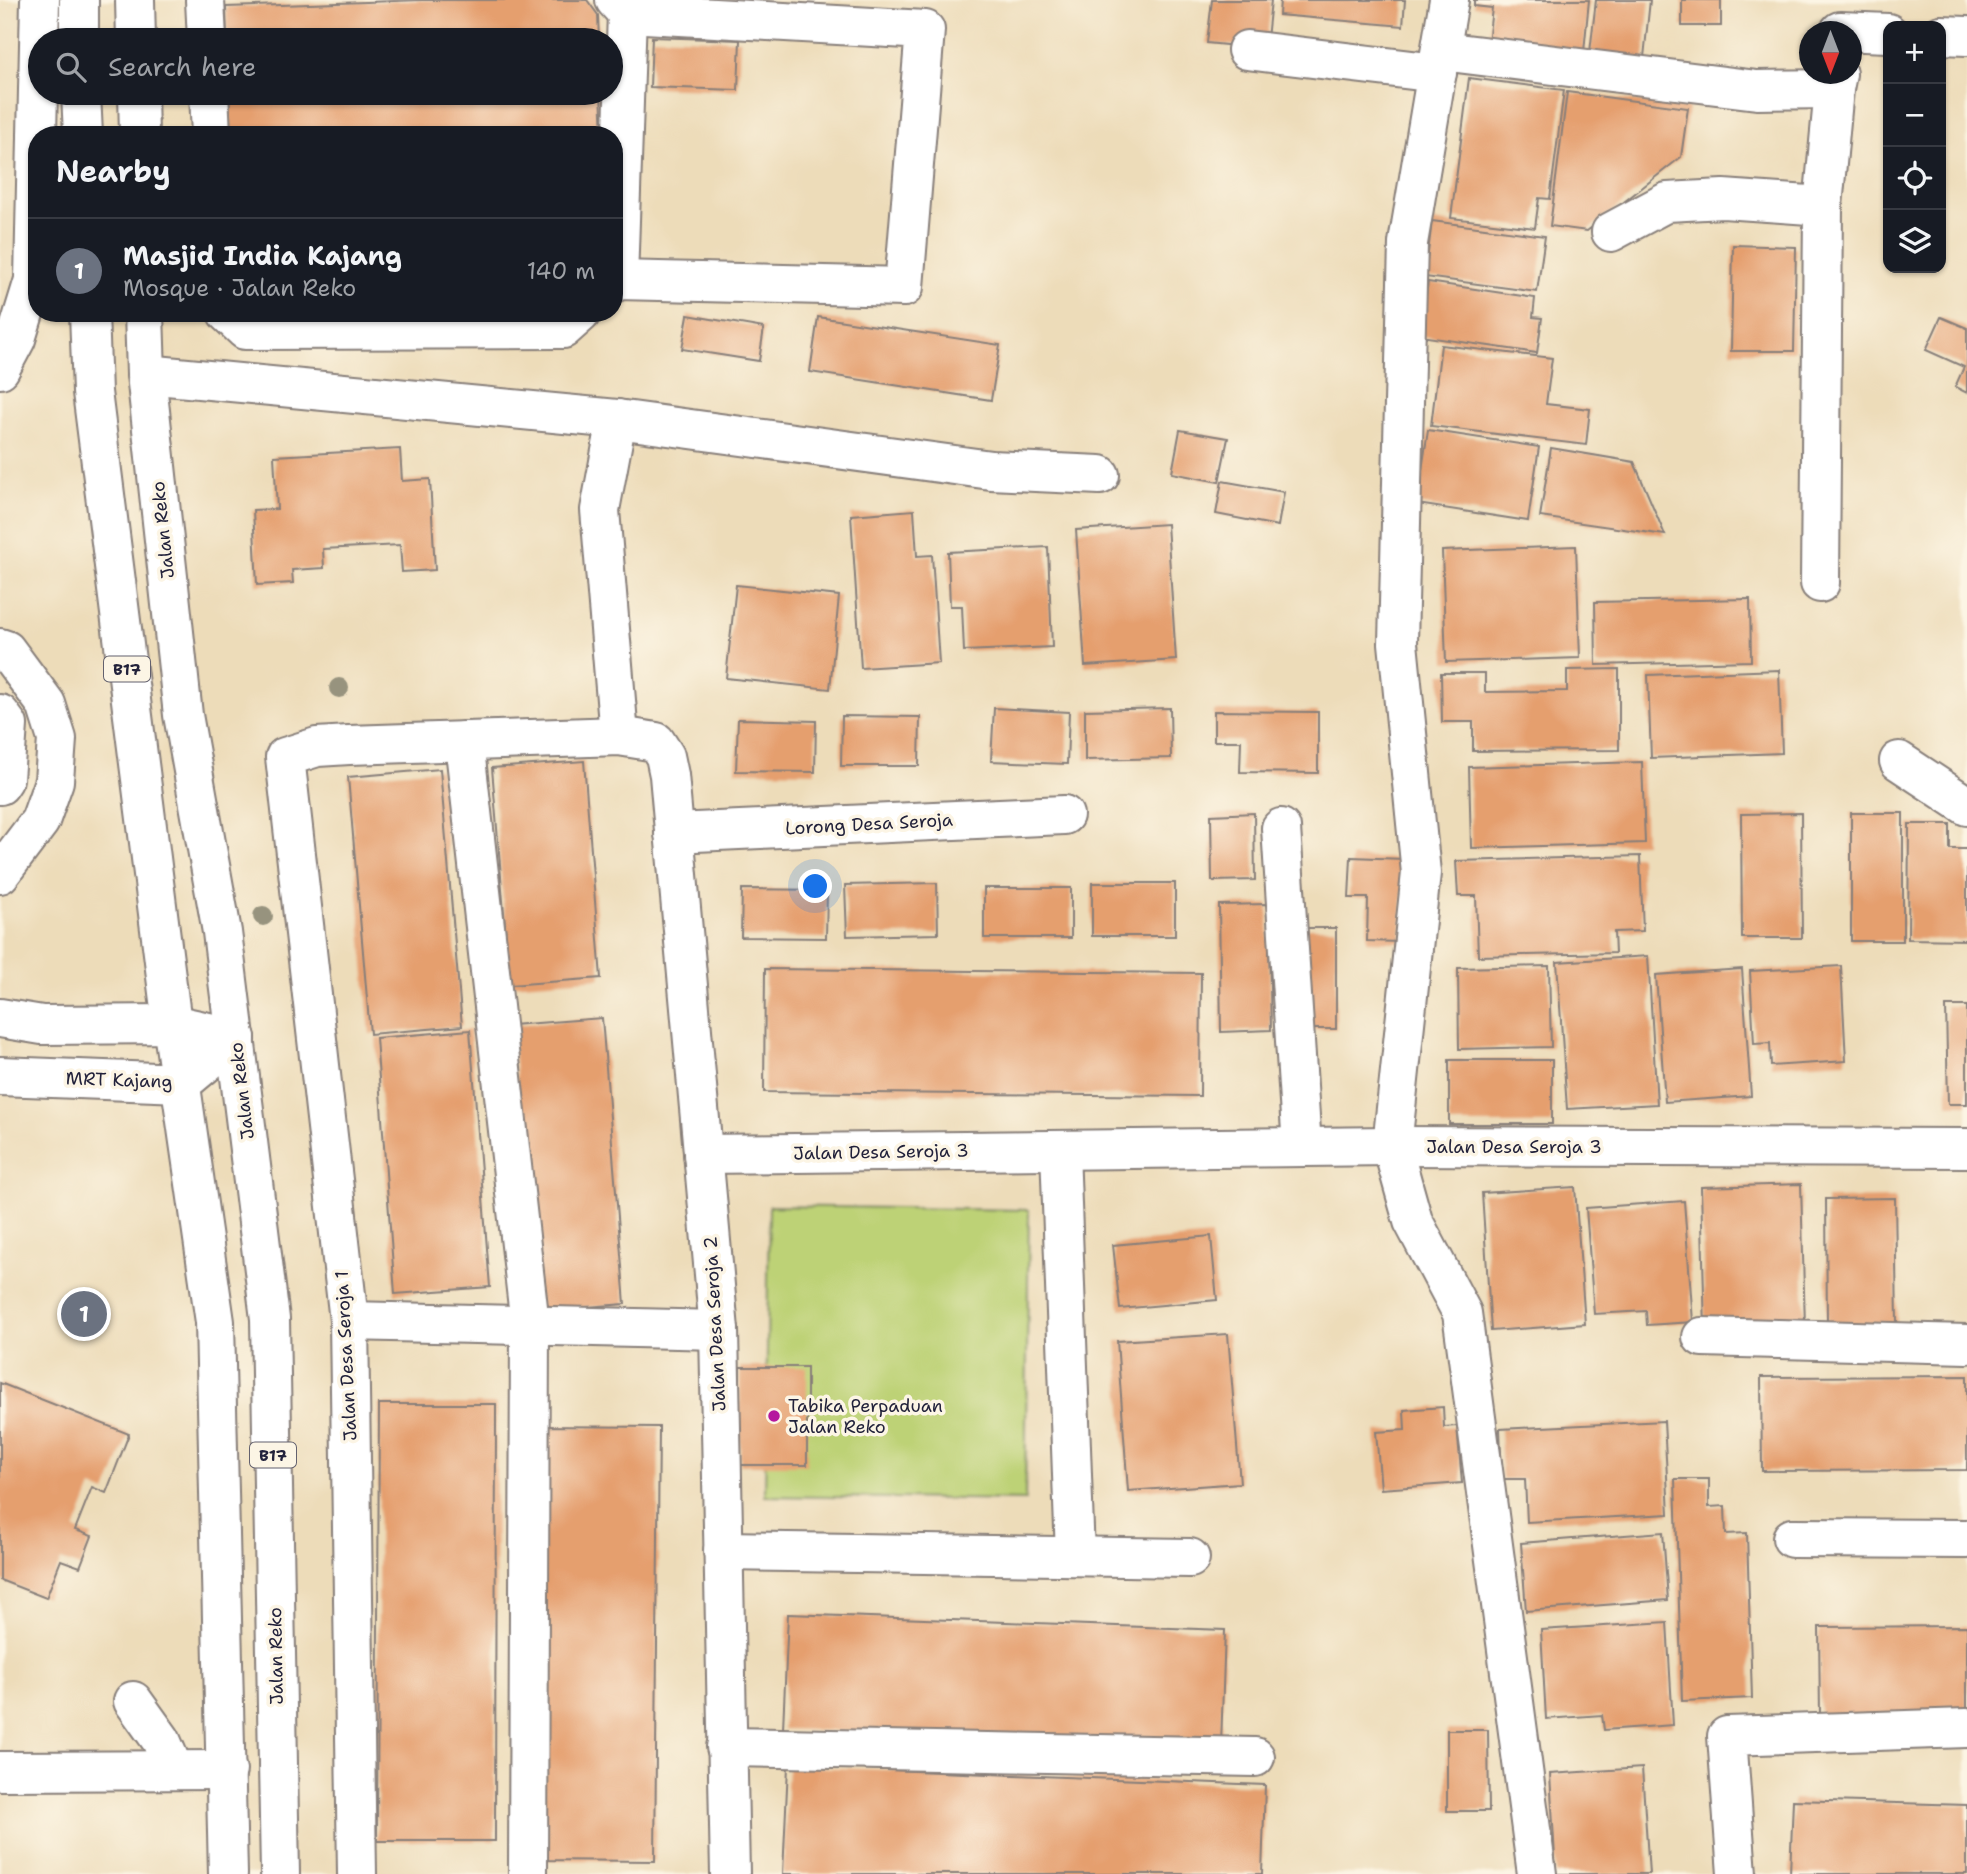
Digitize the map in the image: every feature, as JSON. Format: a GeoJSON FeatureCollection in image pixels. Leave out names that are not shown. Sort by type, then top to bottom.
{"type":"FeatureCollection","features":[{"type":"Feature","properties":{"kind":"street"},"geometry":{"type":"LineString","coordinates":[[39,28],[40,0]]}},
{"type":"Feature","properties":{"kind":"street"},"geometry":{"type":"LineString","coordinates":[[79,0],[79,28]]}},
{"type":"Feature","properties":{"kind":"street"},"geometry":{"type":"LineString","coordinates":[[135,0],[136,28]]}},
{"type":"Feature","properties":{"kind":"street"},"geometry":{"type":"LineString","coordinates":[[205,0],[206,28]]}},
{"type":"Feature","properties":{"kind":"street"},"geometry":{"type":"LineString","coordinates":[[1450,0],[1408,243],[1398,643],[1421,873],[1392,1146],[1413,1220],[1462,1313],[1537,1874]]}},
{"type":"Feature","properties":{"kind":"street"},"geometry":{"type":"LineString","coordinates":[[1840,0],[1840,21]]}},
{"type":"Feature","properties":{"kind":"street"},"geometry":{"type":"LineString","coordinates":[[621,28],[621,6],[926,30],[904,286],[623,282]]}},
{"type":"Feature","properties":{"kind":"street"},"geometry":{"type":"LineString","coordinates":[[1862,32],[1883,33]]}},
{"type":"Feature","properties":{"kind":"street"},"geometry":{"type":"LineString","coordinates":[[1946,35],[1967,36]]}},
{"type":"Feature","properties":{"kind":"street"},"geometry":{"type":"LineString","coordinates":[[1247,50],[1439,62],[1757,90],[1810,84]]}},
{"type":"Feature","properties":{"kind":"street"},"geometry":{"type":"LineString","coordinates":[[1821,583],[1823,206],[1836,84]]}},
{"type":"Feature","properties":{"kind":"street"},"geometry":{"type":"LineString","coordinates":[[37,126],[38,105]]}},
{"type":"Feature","properties":{"kind":"street"},"geometry":{"type":"LineString","coordinates":[[82,105],[83,126]]}},
{"type":"Feature","properties":{"kind":"street"},"geometry":{"type":"LineString","coordinates":[[138,105],[139,126]]}},
{"type":"Feature","properties":{"kind":"street"},"geometry":{"type":"LineString","coordinates":[[210,105],[211,126]]}},
{"type":"Feature","properties":{"kind":"street"},"geometry":{"type":"LineString","coordinates":[[619,105],[619,126]]}},
{"type":"Feature","properties":{"kind":"street"},"geometry":{"type":"LineString","coordinates":[[1611,232],[1667,202],[1723,199],[1823,206]]}},
{"type":"Feature","properties":{"kind":"street"},"geometry":{"type":"LineString","coordinates":[[0,369],[16,340],[28,300]]}},
{"type":"Feature","properties":{"kind":"street","name":"B17"},"geometry":{"type":"LineString","coordinates":[[89,322],[92,392],[173,1024],[215,1322],[228,1874]]}},
{"type":"Feature","properties":{"kind":"street","name":"Jalan Reko"},"geometry":{"type":"LineString","coordinates":[[144,322],[146,374],[183,715],[222,932],[270,1319],[280,1874]]}},
{"type":"Feature","properties":{"kind":"street"},"geometry":{"type":"LineString","coordinates":[[237,322],[245,330],[563,329],[570,322]]}},
{"type":"Feature","properties":{"kind":"street"},"geometry":{"type":"LineString","coordinates":[[146,374],[617,419],[991,470],[1100,475]]}},
{"type":"Feature","properties":{"kind":"street"},"geometry":{"type":"LineString","coordinates":[[528,1874],[530,1325],[464,741],[619,736],[600,510],[617,419]]}},
{"type":"Feature","properties":{"kind":"street"},"geometry":{"type":"LineString","coordinates":[[0,648],[6,650],[46,704],[57,740],[54,781],[40,821],[0,874]]}},
{"type":"Feature","properties":{"kind":"street"},"geometry":{"type":"LineString","coordinates":[[0,714],[8,725],[4,779],[0,785]]}},
{"type":"Feature","properties":{"kind":"street","name":"Jalan Desa Seroja 2"},"geometry":{"type":"LineString","coordinates":[[619,736],[656,742],[665,756],[669,775],[719,1330],[730,1874]]}},
{"type":"Feature","properties":{"kind":"street","name":"Jalan Desa Seroja 1"},"geometry":{"type":"LineString","coordinates":[[357,1874],[349,1321],[285,757],[317,747],[464,741]]}},
{"type":"Feature","properties":{"kind":"street"},"geometry":{"type":"LineString","coordinates":[[1899,761],[1967,806]]}},
{"type":"Feature","properties":{"kind":"street","name":"Lorong Desa Seroja"},"geometry":{"type":"LineString","coordinates":[[674,833],[1064,815]]}},
{"type":"Feature","properties":{"kind":"street"},"geometry":{"type":"LineString","coordinates":[[1281,828],[1302,1147]]}},
{"type":"Feature","properties":{"kind":"street"},"geometry":{"type":"LineString","coordinates":[[0,1018],[42,1025],[173,1024],[236,1038]]}},
{"type":"Feature","properties":{"kind":"street","name":"MRT Kajang"},"geometry":{"type":"LineString","coordinates":[[0,1076],[182,1083],[236,1038]]}},
{"type":"Feature","properties":{"kind":"street","name":"Jalan Desa Seroja 3"},"geometry":{"type":"LineString","coordinates":[[703,1154],[1392,1146],[1967,1148]]}},
{"type":"Feature","properties":{"kind":"street"},"geometry":{"type":"LineString","coordinates":[[1060,1150],[1075,1556]]}},
{"type":"Feature","properties":{"kind":"street"},"geometry":{"type":"LineString","coordinates":[[349,1321],[719,1330]]}},
{"type":"Feature","properties":{"kind":"street"},"geometry":{"type":"LineString","coordinates":[[1702,1337],[1967,1344]]}},
{"type":"Feature","properties":{"kind":"street"},"geometry":{"type":"LineString","coordinates":[[1792,1538],[1967,1539]]}},
{"type":"Feature","properties":{"kind":"street"},"geometry":{"type":"LineString","coordinates":[[723,1551],[1190,1558]]}},
{"type":"Feature","properties":{"kind":"street"},"geometry":{"type":"LineString","coordinates":[[133,1701],[161,1740],[174,1770]]}},
{"type":"Feature","properties":{"kind":"street"},"geometry":{"type":"LineString","coordinates":[[1737,1874],[1727,1736],[1967,1728]]}},
{"type":"Feature","properties":{"kind":"street"},"geometry":{"type":"LineString","coordinates":[[726,1747],[1255,1757]]}},
{"type":"Feature","properties":{"kind":"street"},"geometry":{"type":"LineString","coordinates":[[0,1771],[227,1770]]}},
{"type":"Feature","properties":{"kind":"green space"},"geometry":{"type":"Polygon","coordinates":[[[769,1206],[1029,1210],[1025,1500],[765,1496],[769,1206]]]}},
{"type":"Feature","properties":{"kind":"building"},"geometry":{"type":"Polygon","coordinates":[[[422,0],[587,0],[598,15],[599,28],[227,28],[226,7],[422,0]]]}},
{"type":"Feature","properties":{"kind":"building"},"geometry":{"type":"Polygon","coordinates":[[[1212,0],[1271,0],[1266,49],[1207,43],[1212,0]]]}},
{"type":"Feature","properties":{"kind":"building"},"geometry":{"type":"Polygon","coordinates":[[[1280,0],[1405,0],[1403,26],[1279,15],[1280,0]]]}},
{"type":"Feature","properties":{"kind":"building"},"geometry":{"type":"Polygon","coordinates":[[[1474,0],[1589,0],[1583,62],[1487,52],[1492,8],[1474,6],[1474,0]]]}},
{"type":"Feature","properties":{"kind":"building"},"geometry":{"type":"Polygon","coordinates":[[[1596,0],[1650,0],[1643,67],[1589,61],[1596,0]]]}},
{"type":"Feature","properties":{"kind":"building"},"geometry":{"type":"Polygon","coordinates":[[[1682,0],[1721,0],[1721,26],[1682,26],[1682,0]]]}},
{"type":"Feature","properties":{"kind":"building"},"geometry":{"type":"Polygon","coordinates":[[[652,37],[740,40],[738,90],[650,87],[652,37]]]}},
{"type":"Feature","properties":{"kind":"building"},"geometry":{"type":"Polygon","coordinates":[[[1469,78],[1564,90],[1550,199],[1539,198],[1535,228],[1451,218],[1469,78]]]}},
{"type":"Feature","properties":{"kind":"building"},"geometry":{"type":"Polygon","coordinates":[[[1567,92],[1688,108],[1681,157],[1587,231],[1550,226],[1567,92]]]}},
{"type":"Feature","properties":{"kind":"building"},"geometry":{"type":"Polygon","coordinates":[[[230,105],[602,105],[603,126],[231,126],[230,105]]]}},
{"type":"Feature","properties":{"kind":"building"},"geometry":{"type":"Polygon","coordinates":[[[1432,221],[1545,236],[1537,292],[1425,277],[1432,221]]]}},
{"type":"Feature","properties":{"kind":"building"},"geometry":{"type":"Polygon","coordinates":[[[1733,245],[1796,247],[1794,351],[1731,351],[1733,245]]]}},
{"type":"Feature","properties":{"kind":"building"},"geometry":{"type":"Polygon","coordinates":[[[1428,282],[1535,298],[1533,317],[1542,318],[1537,353],[1420,336],[1428,282]]]}},
{"type":"Feature","properties":{"kind":"building"},"geometry":{"type":"Polygon","coordinates":[[[688,315],[764,328],[759,361],[682,349],[688,315]]]}},
{"type":"Feature","properties":{"kind":"building"},"geometry":{"type":"Polygon","coordinates":[[[818,317],[1000,345],[991,400],[810,372],[818,317]]]}},
{"type":"Feature","properties":{"kind":"building"},"geometry":{"type":"Polygon","coordinates":[[[1941,317],[1967,328],[1967,393],[1955,387],[1964,367],[1926,350],[1941,317]]]}},
{"type":"Feature","properties":{"kind":"building"},"geometry":{"type":"Polygon","coordinates":[[[1441,345],[1552,358],[1546,404],[1590,409],[1586,445],[1431,426],[1441,345]]]}},
{"type":"Feature","properties":{"kind":"building"},"geometry":{"type":"Polygon","coordinates":[[[1180,430],[1228,438],[1219,482],[1172,473],[1180,430]]]}},
{"type":"Feature","properties":{"kind":"building"},"geometry":{"type":"Polygon","coordinates":[[[1428,430],[1539,447],[1528,521],[1417,504],[1428,430]]]}},
{"type":"Feature","properties":{"kind":"building"},"geometry":{"type":"Polygon","coordinates":[[[1551,448],[1634,462],[1665,535],[1540,517],[1551,448]]]}},
{"type":"Feature","properties":{"kind":"building"},"geometry":{"type":"Polygon","coordinates":[[[400,449],[402,481],[430,479],[435,570],[402,572],[400,545],[323,549],[324,568],[292,570],[293,583],[257,585],[253,510],[277,509],[274,456],[400,449]]]}},
{"type":"Feature","properties":{"kind":"building"},"geometry":{"type":"Polygon","coordinates":[[[1222,481],[1284,492],[1278,526],[1216,514],[1222,481]]]}},
{"type":"Feature","properties":{"kind":"building"},"geometry":{"type":"Polygon","coordinates":[[[914,510],[917,556],[932,555],[939,663],[861,668],[851,515],[914,510]]]}},
{"type":"Feature","properties":{"kind":"building"},"geometry":{"type":"Polygon","coordinates":[[[1167,524],[1176,660],[1085,666],[1076,530],[1167,524]]]}},
{"type":"Feature","properties":{"kind":"building"},"geometry":{"type":"Polygon","coordinates":[[[1576,546],[1580,658],[1446,662],[1442,551],[1576,546]]]}},
{"type":"Feature","properties":{"kind":"building"},"geometry":{"type":"Polygon","coordinates":[[[1048,547],[1052,647],[964,651],[962,606],[950,606],[948,552],[1048,547]]]}},
{"type":"Feature","properties":{"kind":"building"},"geometry":{"type":"Polygon","coordinates":[[[736,585],[839,596],[830,689],[726,678],[736,585]]]}},
{"type":"Feature","properties":{"kind":"building"},"geometry":{"type":"Polygon","coordinates":[[[1750,599],[1751,661],[1596,665],[1595,602],[1750,599]]]}},
{"type":"Feature","properties":{"kind":"building"},"geometry":{"type":"Polygon","coordinates":[[[1619,669],[1619,750],[1473,751],[1473,722],[1442,722],[1441,673],[1485,673],[1485,692],[1567,691],[1567,670],[1619,669]]]}},
{"type":"Feature","properties":{"kind":"building"},"geometry":{"type":"Polygon","coordinates":[[[1779,670],[1782,753],[1651,758],[1648,675],[1779,670]]]}},
{"type":"Feature","properties":{"kind":"building"},"geometry":{"type":"Polygon","coordinates":[[[994,708],[1069,712],[1067,764],[991,761],[994,708]]]}},
{"type":"Feature","properties":{"kind":"building"},"geometry":{"type":"Polygon","coordinates":[[[1170,708],[1171,758],[1085,760],[1085,710],[1170,708]]]}},
{"type":"Feature","properties":{"kind":"building"},"geometry":{"type":"Polygon","coordinates":[[[1214,711],[1318,712],[1318,773],[1240,772],[1241,741],[1214,741],[1214,711]]]}},
{"type":"Feature","properties":{"kind":"building"},"geometry":{"type":"Polygon","coordinates":[[[842,716],[920,717],[919,766],[841,766],[842,716]]]}},
{"type":"Feature","properties":{"kind":"building"},"geometry":{"type":"Polygon","coordinates":[[[738,719],[816,721],[815,772],[736,771],[738,719]]]}},
{"type":"Feature","properties":{"kind":"building"},"geometry":{"type":"Polygon","coordinates":[[[584,761],[601,978],[510,985],[492,768],[584,761]]]}},
{"type":"Feature","properties":{"kind":"building"},"geometry":{"type":"Polygon","coordinates":[[[1642,762],[1645,843],[1471,848],[1469,767],[1642,762]]]}},
{"type":"Feature","properties":{"kind":"building"},"geometry":{"type":"Polygon","coordinates":[[[440,769],[462,1026],[370,1034],[348,777],[440,769]]]}},
{"type":"Feature","properties":{"kind":"building"},"geometry":{"type":"Polygon","coordinates":[[[1254,813],[1255,880],[1212,881],[1211,815],[1254,813]]]}},
{"type":"Feature","properties":{"kind":"building"},"geometry":{"type":"Polygon","coordinates":[[[1801,813],[1802,938],[1742,938],[1741,814],[1801,813]]]}},
{"type":"Feature","properties":{"kind":"building"},"geometry":{"type":"Polygon","coordinates":[[[1851,813],[1903,813],[1903,941],[1851,941],[1851,813]]]}},
{"type":"Feature","properties":{"kind":"building"},"geometry":{"type":"Polygon","coordinates":[[[1909,824],[1950,824],[1950,849],[1967,849],[1967,940],[1908,939],[1909,824]]]}},
{"type":"Feature","properties":{"kind":"building"},"geometry":{"type":"Polygon","coordinates":[[[1640,856],[1643,931],[1614,932],[1615,953],[1478,956],[1476,896],[1458,896],[1456,861],[1640,856]]]}},
{"type":"Feature","properties":{"kind":"building"},"geometry":{"type":"Polygon","coordinates":[[[1351,857],[1404,859],[1401,942],[1367,941],[1368,898],[1349,898],[1351,857]]]}},
{"type":"Feature","properties":{"kind":"building"},"geometry":{"type":"Polygon","coordinates":[[[937,883],[938,934],[847,936],[845,885],[937,883]]]}},
{"type":"Feature","properties":{"kind":"building"},"geometry":{"type":"Polygon","coordinates":[[[1092,883],[1175,883],[1175,936],[1092,936],[1092,883]]]}},
{"type":"Feature","properties":{"kind":"building"},"geometry":{"type":"Polygon","coordinates":[[[984,888],[1071,888],[1071,938],[984,938],[984,888]]]}},
{"type":"Feature","properties":{"kind":"building"},"geometry":{"type":"Polygon","coordinates":[[[742,889],[827,890],[826,938],[741,937],[742,889]]]}},
{"type":"Feature","properties":{"kind":"building"},"geometry":{"type":"Polygon","coordinates":[[[1268,904],[1271,1030],[1221,1032],[1219,905],[1268,904]]]}},
{"type":"Feature","properties":{"kind":"building"},"geometry":{"type":"Polygon","coordinates":[[[1302,928],[1336,928],[1336,1029],[1302,1029],[1302,928]]]}},
{"type":"Feature","properties":{"kind":"building"},"geometry":{"type":"Polygon","coordinates":[[[1648,956],[1657,1104],[1567,1109],[1557,962],[1648,956]]]}},
{"type":"Feature","properties":{"kind":"building"},"geometry":{"type":"Polygon","coordinates":[[[1549,966],[1551,1047],[1459,1049],[1458,968],[1549,966]]]}},
{"type":"Feature","properties":{"kind":"building"},"geometry":{"type":"Polygon","coordinates":[[[1841,966],[1846,1061],[1771,1066],[1770,1043],[1754,1044],[1750,971],[1841,966]]]}},
{"type":"Feature","properties":{"kind":"building"},"geometry":{"type":"Polygon","coordinates":[[[765,969],[1201,973],[1200,1096],[764,1092],[765,969]]]}},
{"type":"Feature","properties":{"kind":"building"},"geometry":{"type":"Polygon","coordinates":[[[1742,969],[1751,1096],[1665,1102],[1656,975],[1742,969]]]}},
{"type":"Feature","properties":{"kind":"building"},"geometry":{"type":"Polygon","coordinates":[[[1946,1006],[1967,1006],[1967,1104],[1948,1104],[1946,1006]]]}},
{"type":"Feature","properties":{"kind":"building"},"geometry":{"type":"Polygon","coordinates":[[[602,1018],[625,1304],[535,1311],[512,1025],[602,1018]]]}},
{"type":"Feature","properties":{"kind":"building"},"geometry":{"type":"Polygon","coordinates":[[[470,1030],[490,1287],[395,1294],[376,1038],[470,1030]]]}},
{"type":"Feature","properties":{"kind":"building"},"geometry":{"type":"Polygon","coordinates":[[[1449,1060],[1552,1060],[1552,1124],[1449,1124],[1449,1060]]]}},
{"type":"Feature","properties":{"kind":"building"},"geometry":{"type":"Polygon","coordinates":[[[1801,1184],[1805,1326],[1705,1330],[1701,1187],[1801,1184]]]}},
{"type":"Feature","properties":{"kind":"building"},"geometry":{"type":"Polygon","coordinates":[[[1575,1187],[1585,1324],[1491,1331],[1482,1193],[1575,1187]]]}},
{"type":"Feature","properties":{"kind":"building"},"geometry":{"type":"Polygon","coordinates":[[[1895,1198],[1897,1324],[1827,1326],[1826,1199],[1895,1198]]]}},
{"type":"Feature","properties":{"kind":"building"},"geometry":{"type":"Polygon","coordinates":[[[1684,1201],[1693,1322],[1647,1325],[1646,1311],[1594,1314],[1586,1208],[1684,1201]]]}},
{"type":"Feature","properties":{"kind":"building"},"geometry":{"type":"Polygon","coordinates":[[[1211,1236],[1217,1300],[1120,1309],[1113,1245],[1211,1236]]]}},
{"type":"Feature","properties":{"kind":"building"},"geometry":{"type":"Polygon","coordinates":[[[1228,1334],[1240,1483],[1128,1491],[1117,1341],[1228,1334]]]}},
{"type":"Feature","properties":{"kind":"building","name":"Tabika Perpaduan Jalan Reko"},"geometry":{"type":"Polygon","coordinates":[[[740,1367],[807,1367],[807,1465],[740,1465],[740,1367]]]}},
{"type":"Feature","properties":{"kind":"building"},"geometry":{"type":"Polygon","coordinates":[[[1967,1376],[1967,1470],[1762,1471],[1761,1377],[1967,1376]]]}},
{"type":"Feature","properties":{"kind":"building"},"geometry":{"type":"Polygon","coordinates":[[[0,1383],[129,1434],[106,1493],[92,1487],[75,1530],[92,1536],[80,1567],[61,1560],[46,1598],[0,1580],[0,1383]]]}},
{"type":"Feature","properties":{"kind":"building"},"geometry":{"type":"Polygon","coordinates":[[[379,1404],[496,1404],[495,1841],[377,1841],[379,1404]]]}},
{"type":"Feature","properties":{"kind":"building"},"geometry":{"type":"Polygon","coordinates":[[[1443,1407],[1444,1427],[1457,1426],[1462,1483],[1381,1489],[1376,1432],[1405,1430],[1404,1410],[1443,1407]]]}},
{"type":"Feature","properties":{"kind":"building"},"geometry":{"type":"Polygon","coordinates":[[[1664,1421],[1669,1514],[1527,1522],[1525,1479],[1502,1479],[1500,1429],[1664,1421]]]}},
{"type":"Feature","properties":{"kind":"building"},"geometry":{"type":"Polygon","coordinates":[[[535,1426],[659,1427],[655,1861],[532,1860],[535,1426]]]}},
{"type":"Feature","properties":{"kind":"building"},"geometry":{"type":"Polygon","coordinates":[[[1675,1479],[1709,1479],[1709,1507],[1725,1506],[1726,1534],[1747,1533],[1752,1698],[1682,1701],[1675,1479]]]}},
{"type":"Feature","properties":{"kind":"building"},"geometry":{"type":"Polygon","coordinates":[[[1663,1532],[1668,1600],[1526,1611],[1521,1543],[1663,1532]]]}},
{"type":"Feature","properties":{"kind":"building"},"geometry":{"type":"Polygon","coordinates":[[[788,1614],[1225,1630],[1221,1745],[783,1729],[788,1614]]]}},
{"type":"Feature","properties":{"kind":"building"},"geometry":{"type":"Polygon","coordinates":[[[1667,1622],[1673,1725],[1604,1730],[1602,1715],[1546,1719],[1541,1630],[1667,1622]]]}},
{"type":"Feature","properties":{"kind":"building"},"geometry":{"type":"Polygon","coordinates":[[[1967,1626],[1967,1715],[1820,1717],[1819,1627],[1967,1626]]]}},
{"type":"Feature","properties":{"kind":"building"},"geometry":{"type":"Polygon","coordinates":[[[1447,1730],[1488,1730],[1489,1811],[1447,1811],[1447,1730]]]}},
{"type":"Feature","properties":{"kind":"building"},"geometry":{"type":"Polygon","coordinates":[[[788,1766],[1265,1785],[1262,1874],[783,1874],[788,1766]]]}},
{"type":"Feature","properties":{"kind":"building"},"geometry":{"type":"Polygon","coordinates":[[[1642,1768],[1649,1874],[1556,1874],[1550,1774],[1642,1768]]]}},
{"type":"Feature","properties":{"kind":"building"},"geometry":{"type":"Polygon","coordinates":[[[1793,1800],[1967,1805],[1967,1874],[1790,1874],[1793,1800]]]}},
{"type":"Feature","properties":{"kind":"place","name":"Masjid India Kajang"},"geometry":{"type":"Point","coordinates":[84,1314]}},
{"type":"Feature","properties":{"kind":"place","name":"Tabika Perpaduan Jalan Reko"},"geometry":{"type":"Point","coordinates":[774,1416]}}]}
